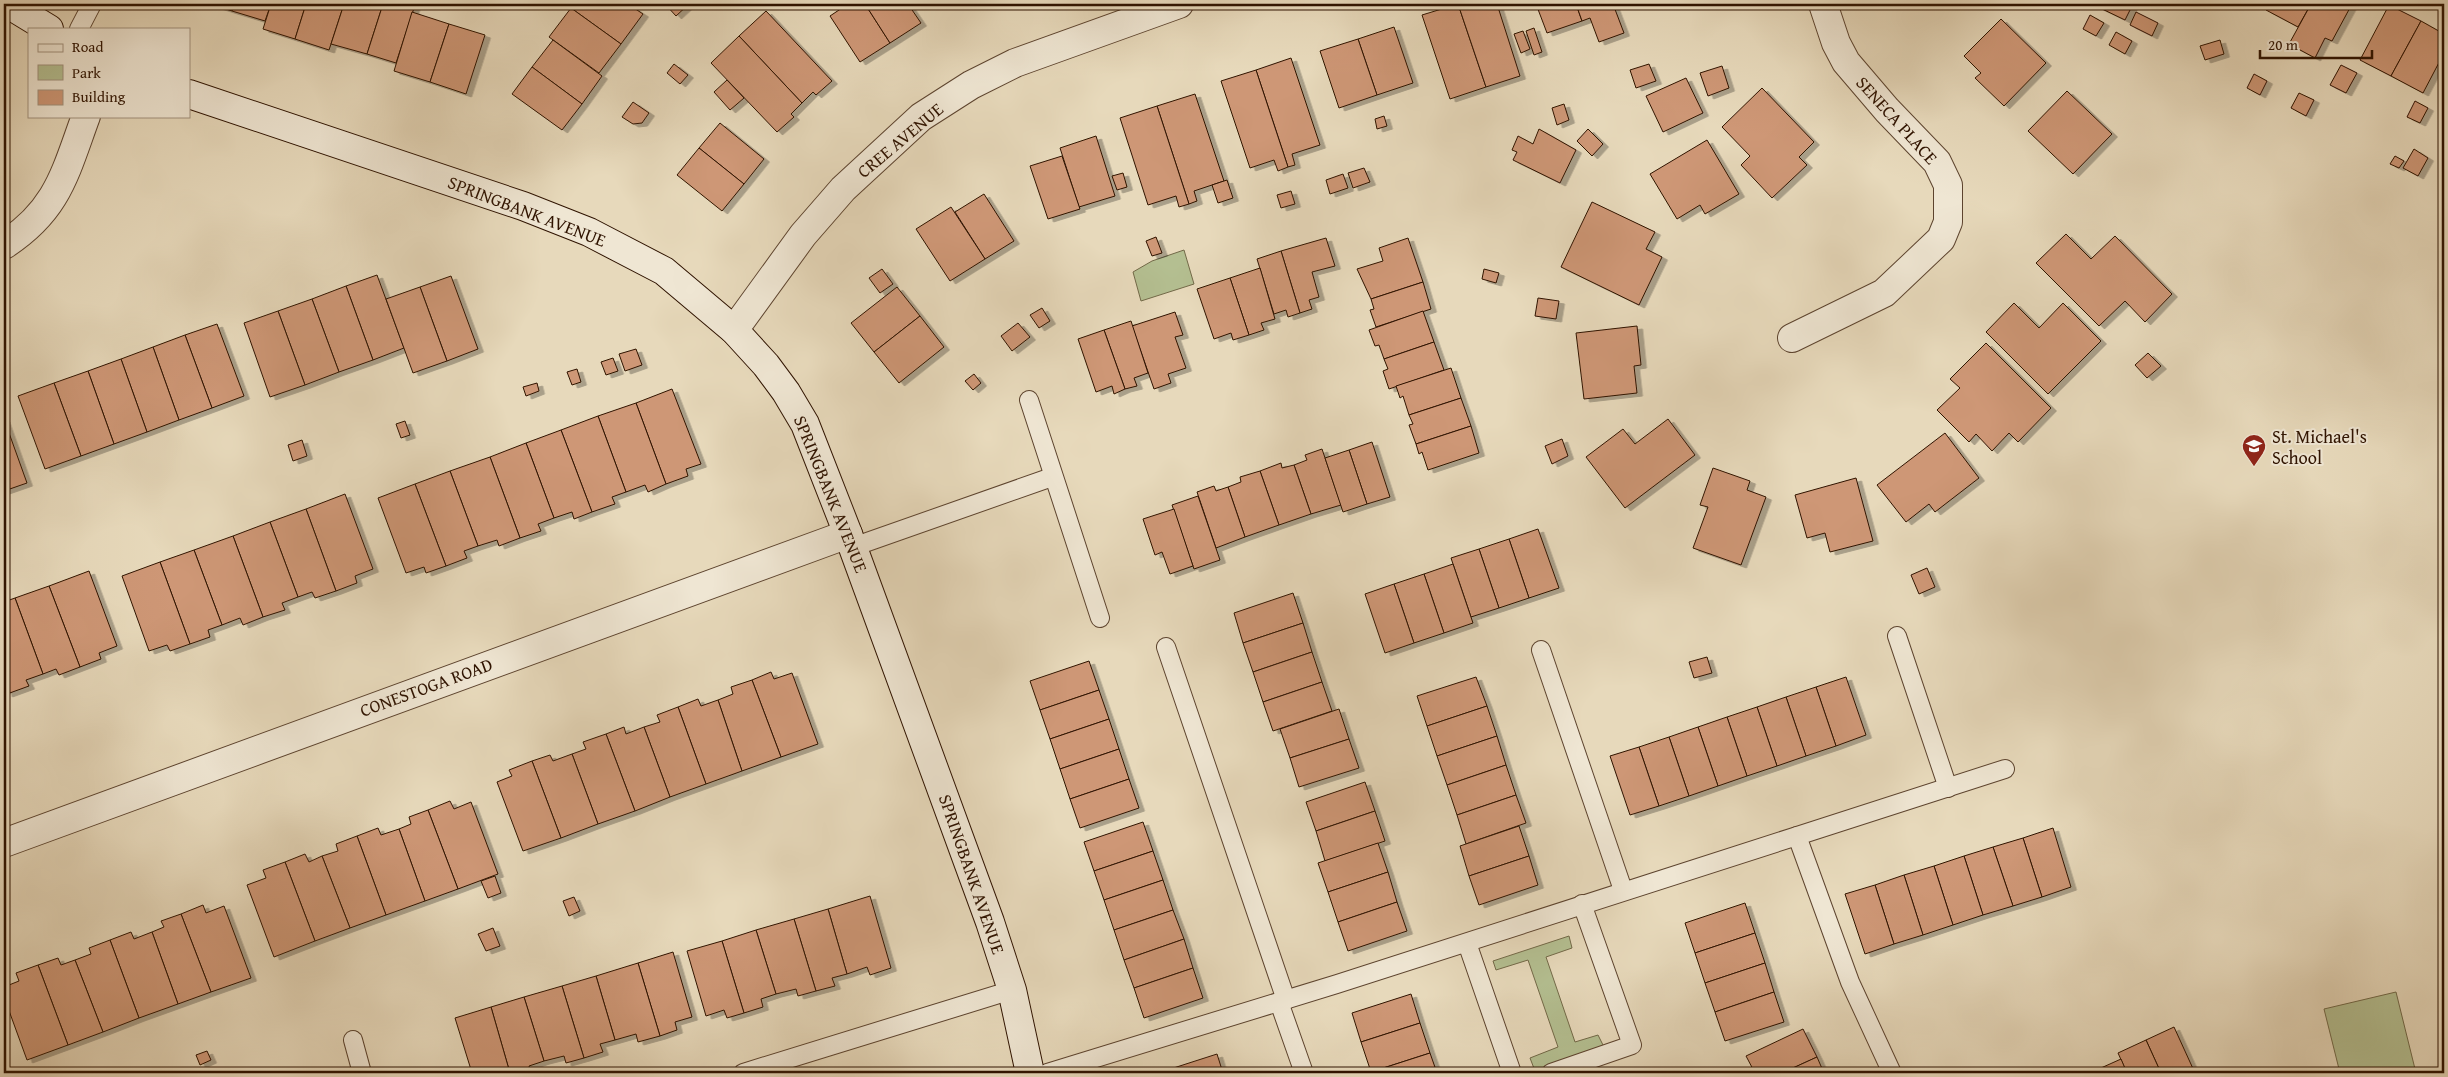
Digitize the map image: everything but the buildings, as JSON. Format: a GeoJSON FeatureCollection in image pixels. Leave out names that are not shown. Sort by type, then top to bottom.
{"type":"FeatureCollection","features":[{"type":"Feature","properties":{"kind":"street"},"geometry":{"type":"LineString","coordinates":[[8,4],[47,28]]}},
{"type":"Feature","properties":{"kind":"street","name":"CREE AVENUE"},"geometry":{"type":"LineString","coordinates":[[734,330],[803,234],[830,204],[921,117],[967,87],[1015,63],[1178,4]]}},
{"type":"Feature","properties":{"kind":"street","name":"SENECA PLACE"},"geometry":{"type":"LineString","coordinates":[[1792,338],[1884,293],[1941,239],[1948,222],[1948,185],[1937,162],[1887,110],[1846,62],[1836,43],[1823,4]]}},
{"type":"Feature","properties":{"kind":"street","name":"SPRINGBANK AVENUE"},"geometry":{"type":"LineString","coordinates":[[190,94],[567,222],[618,246],[664,271],[734,330],[778,379],[798,412],[850,540],[964,848],[1012,990],[1030,1073]]}},
{"type":"Feature","properties":{"kind":"street"},"geometry":{"type":"LineString","coordinates":[[4,245],[25,231],[42,214],[54,197],[85,118]]}},
{"type":"Feature","properties":{"kind":"street","name":"CONESTOGA ROAD"},"geometry":{"type":"LineString","coordinates":[[4,843],[850,540]]}},
{"type":"Feature","properties":{"kind":"lane"},"geometry":{"type":"LineString","coordinates":[[80,28],[92,4]]}},
{"type":"Feature","properties":{"kind":"lane"},"geometry":{"type":"LineString","coordinates":[[1029,400],[1052,477],[1100,618]]}},
{"type":"Feature","properties":{"kind":"lane"},"geometry":{"type":"LineString","coordinates":[[850,540],[917,522],[1052,477]]}},
{"type":"Feature","properties":{"kind":"lane"},"geometry":{"type":"LineString","coordinates":[[1897,636],[1948,788]]}},
{"type":"Feature","properties":{"kind":"lane"},"geometry":{"type":"LineString","coordinates":[[1166,647],[1283,1001],[1304,1073]]}},
{"type":"Feature","properties":{"kind":"lane"},"geometry":{"type":"LineString","coordinates":[[1541,650],[1624,890]]}},
{"type":"Feature","properties":{"kind":"lane"},"geometry":{"type":"LineString","coordinates":[[1047,1073],[1466,943],[1624,890],[2005,769]]}},
{"type":"Feature","properties":{"kind":"lane"},"geometry":{"type":"LineString","coordinates":[[1797,836],[1850,982],[1892,1073]]}},
{"type":"Feature","properties":{"kind":"lane"},"geometry":{"type":"LineString","coordinates":[[1551,1073],[1632,1045],[1582,904]]}},
{"type":"Feature","properties":{"kind":"lane"},"geometry":{"type":"LineString","coordinates":[[1466,943],[1512,1073]]}},
{"type":"Feature","properties":{"kind":"lane"},"geometry":{"type":"LineString","coordinates":[[742,1073],[953,1010],[1012,990]]}},
{"type":"Feature","properties":{"kind":"lane"},"geometry":{"type":"LineString","coordinates":[[353,1040],[362,1073]]}},
{"type":"Feature","properties":{"kind":"green space"},"geometry":{"type":"Polygon","coordinates":[[[1184,250],[1194,284],[1141,301],[1133,272],[1152,261],[1184,250]]]}},
{"type":"Feature","properties":{"kind":"green space"},"geometry":{"type":"Polygon","coordinates":[[[1569,936],[1572,948],[1546,957],[1575,1042],[1598,1035],[1604,1047],[1535,1071],[1530,1058],[1558,1047],[1528,960],[1496,970],[1493,961],[1569,936]]]}},
{"type":"Feature","properties":{"kind":"green space"},"geometry":{"type":"Polygon","coordinates":[[[2396,992],[2416,1073],[2340,1073],[2324,1009],[2396,992]]]}},
{"type":"Feature","properties":{"kind":"place","name":"St. Michael's School"},"geometry":{"type":"Point","coordinates":[2254,467]}}]}
